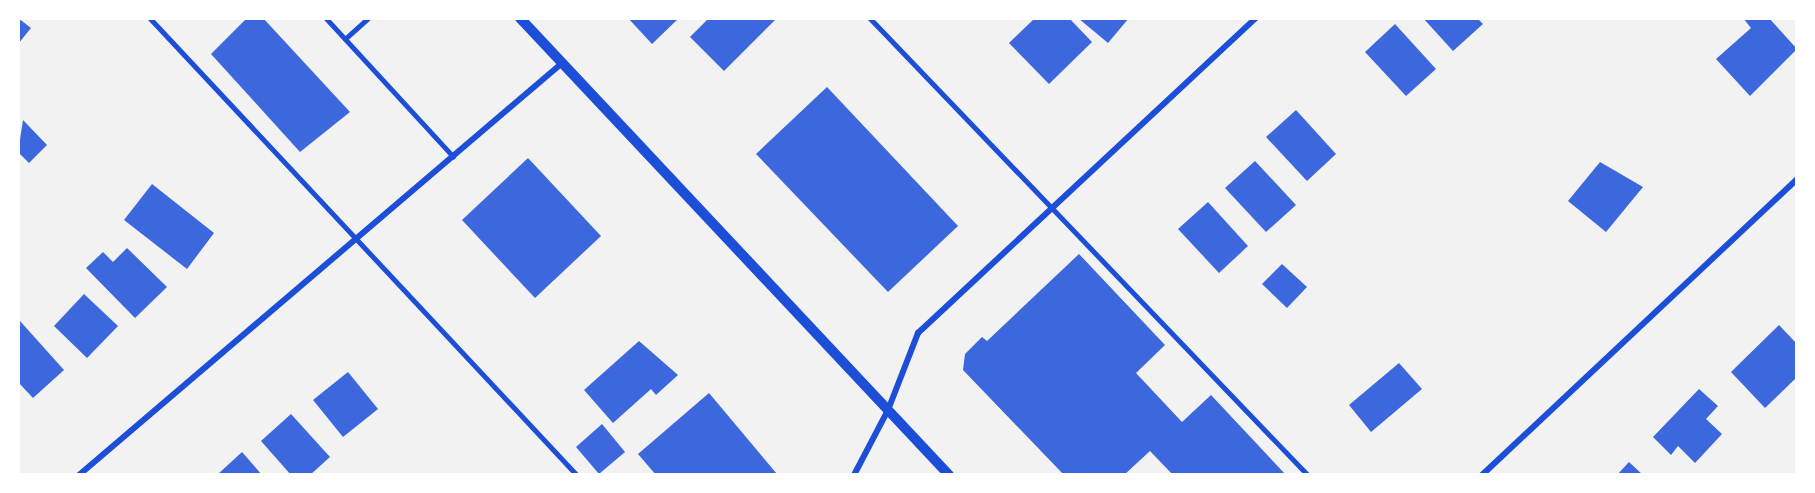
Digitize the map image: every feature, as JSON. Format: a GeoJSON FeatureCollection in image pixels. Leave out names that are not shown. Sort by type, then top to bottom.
{"type":"FeatureCollection","features":[{"type":"Feature","properties":{"kind":"street"},"geometry":{"type":"LineString","coordinates":[[520,18],[949,475]]}},
{"type":"Feature","properties":{"kind":"street"},"geometry":{"type":"LineString","coordinates":[[854,475],[888,410],[918,333],[1256,18]]}},
{"type":"Feature","properties":{"kind":"street"},"geometry":{"type":"LineString","coordinates":[[79,475],[562,63]]}},
{"type":"Feature","properties":{"kind":"street"},"geometry":{"type":"LineString","coordinates":[[1482,475],[1797,179]]}},
{"type":"Feature","properties":{"kind":"lane"},"geometry":{"type":"LineString","coordinates":[[150,18],[577,475]]}},
{"type":"Feature","properties":{"kind":"lane"},"geometry":{"type":"LineString","coordinates":[[326,18],[453,156]]}},
{"type":"Feature","properties":{"kind":"lane"},"geometry":{"type":"LineString","coordinates":[[345,39],[368,18]]}},
{"type":"Feature","properties":{"kind":"lane"},"geometry":{"type":"LineString","coordinates":[[870,18],[1308,475]]}},
{"type":"Feature","properties":{"kind":"building"},"geometry":{"type":"Polygon","coordinates":[[[18,18],[31,28],[18,44],[18,18]]]}},
{"type":"Feature","properties":{"kind":"building"},"geometry":{"type":"Polygon","coordinates":[[[247,18],[263,18],[350,112],[300,152],[211,54],[247,18]]]}},
{"type":"Feature","properties":{"kind":"building"},"geometry":{"type":"Polygon","coordinates":[[[628,18],[679,18],[652,44],[628,18]]]}},
{"type":"Feature","properties":{"kind":"building"},"geometry":{"type":"Polygon","coordinates":[[[709,18],[777,18],[724,71],[690,37],[709,18]]]}},
{"type":"Feature","properties":{"kind":"building"},"geometry":{"type":"Polygon","coordinates":[[[1035,18],[1069,18],[1092,42],[1049,84],[1009,43],[1035,18]]]}},
{"type":"Feature","properties":{"kind":"building"},"geometry":{"type":"Polygon","coordinates":[[[1078,18],[1129,18],[1108,43],[1078,18]]]}},
{"type":"Feature","properties":{"kind":"building"},"geometry":{"type":"Polygon","coordinates":[[[1423,18],[1477,18],[1483,24],[1453,51],[1423,18]]]}},
{"type":"Feature","properties":{"kind":"building"},"geometry":{"type":"Polygon","coordinates":[[[1743,18],[1769,18],[1797,49],[1750,96],[1716,59],[1751,28],[1743,18]]]}},
{"type":"Feature","properties":{"kind":"building"},"geometry":{"type":"Polygon","coordinates":[[[1395,24],[1436,69],[1406,96],[1365,52],[1395,24]]]}},
{"type":"Feature","properties":{"kind":"building"},"geometry":{"type":"Polygon","coordinates":[[[827,87],[958,226],[888,292],[756,154],[827,87]]]}},
{"type":"Feature","properties":{"kind":"building"},"geometry":{"type":"Polygon","coordinates":[[[1296,110],[1336,154],[1307,181],[1266,137],[1296,110]]]}},
{"type":"Feature","properties":{"kind":"building"},"geometry":{"type":"Polygon","coordinates":[[[23,120],[47,145],[29,163],[18,152],[23,120]]]}},
{"type":"Feature","properties":{"kind":"building"},"geometry":{"type":"Polygon","coordinates":[[[528,158],[601,236],[535,298],[462,220],[528,158]]]}},
{"type":"Feature","properties":{"kind":"building"},"geometry":{"type":"Polygon","coordinates":[[[1255,161],[1296,205],[1266,232],[1225,188],[1255,161]]]}},
{"type":"Feature","properties":{"kind":"building"},"geometry":{"type":"Polygon","coordinates":[[[1600,162],[1643,187],[1606,232],[1568,201],[1600,162]]]}},
{"type":"Feature","properties":{"kind":"building"},"geometry":{"type":"Polygon","coordinates":[[[152,184],[214,233],[187,269],[124,220],[152,184]]]}},
{"type":"Feature","properties":{"kind":"building"},"geometry":{"type":"Polygon","coordinates":[[[1208,202],[1248,246],[1219,273],[1178,229],[1208,202]]]}},
{"type":"Feature","properties":{"kind":"building"},"geometry":{"type":"Polygon","coordinates":[[[127,248],[167,287],[135,318],[86,268],[103,252],[113,262],[127,248]]]}},
{"type":"Feature","properties":{"kind":"building"},"geometry":{"type":"Polygon","coordinates":[[[1079,254],[1165,345],[1136,373],[1182,422],[1211,395],[1286,475],[1173,475],[1150,451],[1124,475],[1064,475],[963,370],[965,354],[982,337],[987,341],[1079,254]]]}},
{"type":"Feature","properties":{"kind":"building"},"geometry":{"type":"Polygon","coordinates":[[[1282,264],[1307,287],[1287,308],[1262,284],[1282,264]]]}},
{"type":"Feature","properties":{"kind":"building"},"geometry":{"type":"Polygon","coordinates":[[[84,294],[118,326],[87,358],[54,326],[84,294]]]}},
{"type":"Feature","properties":{"kind":"building"},"geometry":{"type":"Polygon","coordinates":[[[20,321],[64,370],[33,398],[18,382],[20,321]]]}},
{"type":"Feature","properties":{"kind":"building"},"geometry":{"type":"Polygon","coordinates":[[[1779,325],[1797,344],[1797,377],[1765,408],[1731,372],[1779,325]]]}},
{"type":"Feature","properties":{"kind":"building"},"geometry":{"type":"Polygon","coordinates":[[[639,341],[678,375],[656,395],[651,389],[613,423],[584,390],[639,341]]]}},
{"type":"Feature","properties":{"kind":"building"},"geometry":{"type":"Polygon","coordinates":[[[1399,363],[1422,389],[1371,432],[1349,405],[1399,363]]]}},
{"type":"Feature","properties":{"kind":"building"},"geometry":{"type":"Polygon","coordinates":[[[348,372],[378,409],[343,437],[313,400],[348,372]]]}},
{"type":"Feature","properties":{"kind":"building"},"geometry":{"type":"Polygon","coordinates":[[[1699,389],[1718,406],[1706,419],[1722,434],[1695,463],[1678,446],[1671,455],[1653,437],[1699,389]]]}},
{"type":"Feature","properties":{"kind":"building"},"geometry":{"type":"Polygon","coordinates":[[[709,393],[777,474],[656,475],[638,454],[709,393]]]}},
{"type":"Feature","properties":{"kind":"building"},"geometry":{"type":"Polygon","coordinates":[[[291,414],[330,457],[310,475],[291,475],[261,441],[291,414]]]}},
{"type":"Feature","properties":{"kind":"building"},"geometry":{"type":"Polygon","coordinates":[[[602,424],[625,452],[599,474],[576,447],[602,424]]]}},
{"type":"Feature","properties":{"kind":"building"},"geometry":{"type":"Polygon","coordinates":[[[242,452],[262,475],[217,475],[242,452]]]}},
{"type":"Feature","properties":{"kind":"building"},"geometry":{"type":"Polygon","coordinates":[[[1629,462],[1643,475],[1617,475],[1629,462]]]}}]}
